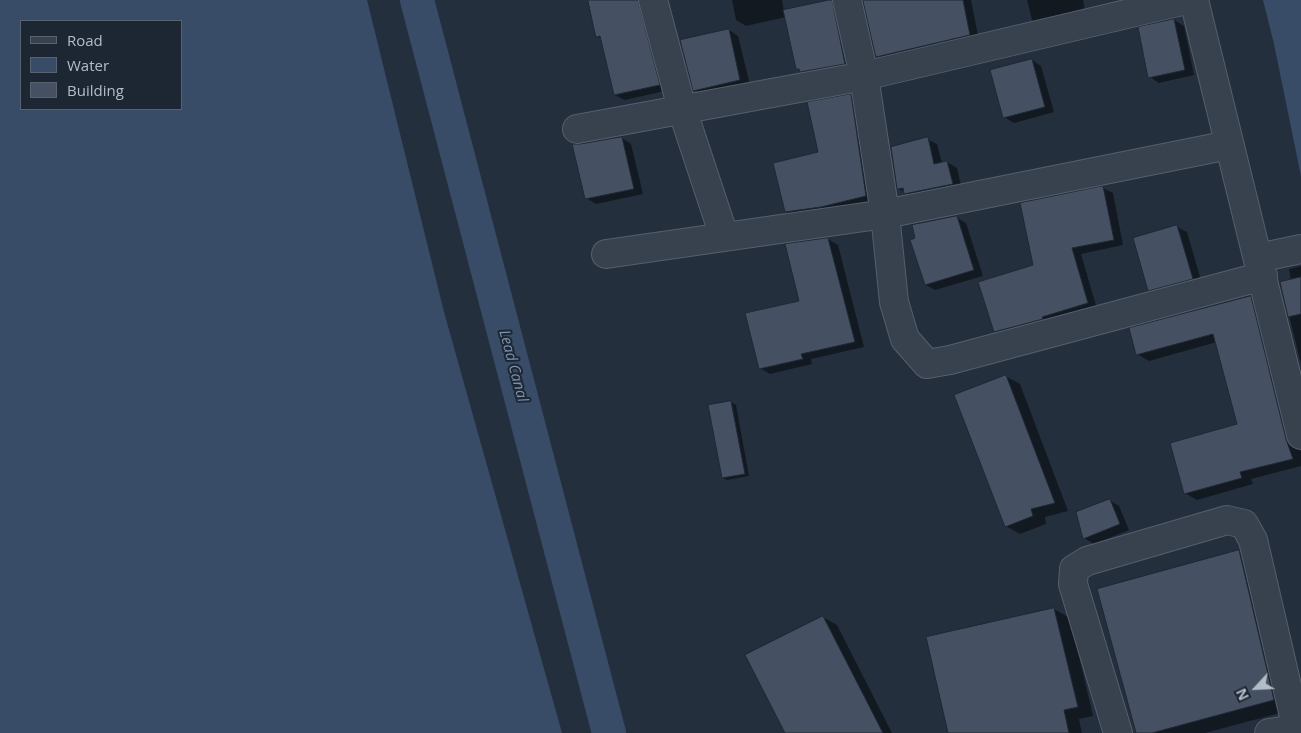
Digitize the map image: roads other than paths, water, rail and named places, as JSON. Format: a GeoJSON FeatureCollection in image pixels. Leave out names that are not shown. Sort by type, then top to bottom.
{"type":"FeatureCollection","features":[{"type":"Feature","properties":{"kind":"street"},"geometry":{"type":"LineString","coordinates":[[654,0],[682,109],[724,236]]}},
{"type":"Feature","properties":{"kind":"street"},"geometry":{"type":"LineString","coordinates":[[847,0],[864,76],[885,214],[894,302],[905,339],[927,364],[950,360],[1260,267],[1301,249]]}},
{"type":"Feature","properties":{"kind":"street"},"geometry":{"type":"LineString","coordinates":[[577,129],[864,76],[1186,0]]}},
{"type":"Feature","properties":{"kind":"street"},"geometry":{"type":"LineString","coordinates":[[1194,0],[1260,267],[1296,392],[1301,435]]}},
{"type":"Feature","properties":{"kind":"street"},"geometry":{"type":"LineString","coordinates":[[606,254],[885,214],[1230,145]]}},
{"type":"Feature","properties":{"kind":"street"},"geometry":{"type":"LineString","coordinates":[[1118,733],[1073,584],[1074,569],[1087,561],[1227,520],[1244,524],[1253,540],[1299,728],[1269,733]]}},
{"type":"Feature","properties":{"kind":"water"},"geometry":{"type":"Polygon","coordinates":[[[0,0],[367,0],[444,312],[562,733],[0,733],[0,0]]]}},
{"type":"Feature","properties":{"kind":"water"},"geometry":{"type":"Polygon","coordinates":[[[1263,0],[1301,0],[1301,176],[1274,44],[1263,0]]]}},
{"type":"Feature","properties":{"kind":"waterway","name":"Lead Canal"},"geometry":{"type":"LineString","coordinates":[[417,0],[609,733]]}}]}
